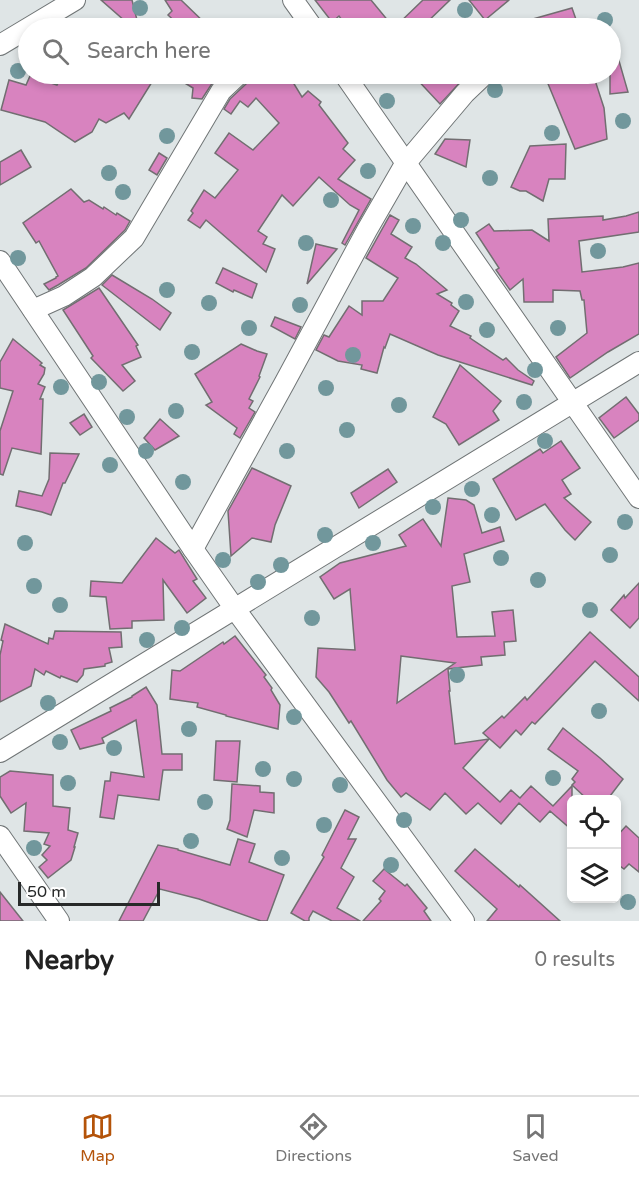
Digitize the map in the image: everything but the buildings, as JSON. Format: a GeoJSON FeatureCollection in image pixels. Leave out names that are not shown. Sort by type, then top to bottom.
{"type":"FeatureCollection","features":[{"type":"Feature","properties":{"kind":"street"},"geometry":{"type":"LineString","coordinates":[[45,18],[75,0]]}},
{"type":"Feature","properties":{"kind":"street"},"geometry":{"type":"LineString","coordinates":[[293,0],[306,18]]}},
{"type":"Feature","properties":{"kind":"street"},"geometry":{"type":"LineString","coordinates":[[0,45],[18,34]]}},
{"type":"Feature","properties":{"kind":"street"},"geometry":{"type":"LineString","coordinates":[[33,310],[64,296],[93,276],[134,238],[221,91],[228,84]]}},
{"type":"Feature","properties":{"kind":"street"},"geometry":{"type":"LineString","coordinates":[[351,84],[639,498]]}},
{"type":"Feature","properties":{"kind":"street"},"geometry":{"type":"LineString","coordinates":[[193,549],[405,164],[474,84]]}},
{"type":"Feature","properties":{"kind":"street"},"geometry":{"type":"LineString","coordinates":[[0,261],[235,609],[464,921]]}},
{"type":"Feature","properties":{"kind":"street"},"geometry":{"type":"LineString","coordinates":[[0,752],[639,362]]}},
{"type":"Feature","properties":{"kind":"street"},"geometry":{"type":"LineString","coordinates":[[0,836],[59,921]]}}]}
